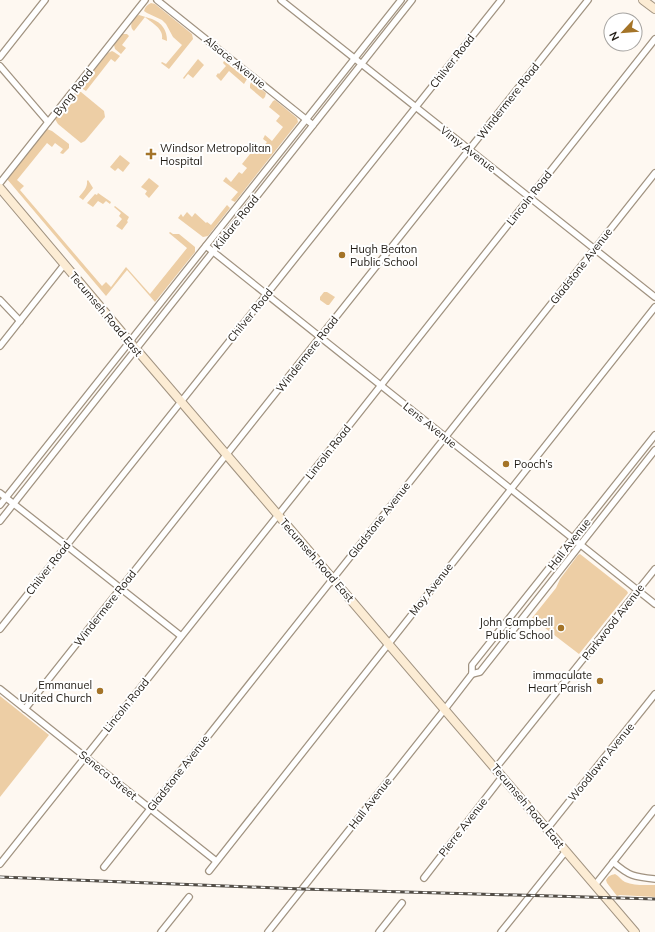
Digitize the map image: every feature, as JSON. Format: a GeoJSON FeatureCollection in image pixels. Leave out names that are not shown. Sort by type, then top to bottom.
{"type":"FeatureCollection","features":[{"type":"Feature","properties":{"kind":"main road"},"geometry":{"type":"LineString","coordinates":[[643,0],[655,9]]}},
{"type":"Feature","properties":{"kind":"main road","name":"Tecumseh Road East"},"geometry":{"type":"LineString","coordinates":[[0,188],[226,455],[595,885],[632,931]]}},
{"type":"Feature","properties":{"kind":"street"},"geometry":{"type":"LineString","coordinates":[[0,57],[45,0]]}},
{"type":"Feature","properties":{"kind":"street","name":"Byng Road"},"geometry":{"type":"LineString","coordinates":[[0,183],[145,0]]}},
{"type":"Feature","properties":{"kind":"street","name":"Alsace Avenue"},"geometry":{"type":"LineString","coordinates":[[157,0],[313,125]]}},
{"type":"Feature","properties":{"kind":"street","name":"Vimy Avenue"},"geometry":{"type":"LineString","coordinates":[[281,0],[655,297]]}},
{"type":"Feature","properties":{"kind":"street"},"geometry":{"type":"LineString","coordinates":[[403,0],[411,2]]}},
{"type":"Feature","properties":{"kind":"street","name":"Kildare Road"},"geometry":{"type":"LineString","coordinates":[[0,505],[306,119],[403,0]]}},
{"type":"Feature","properties":{"kind":"street","name":"Chilver Road"},"geometry":{"type":"LineString","coordinates":[[0,629],[500,0]]}},
{"type":"Feature","properties":{"kind":"street","name":"Windermere Road"},"geometry":{"type":"LineString","coordinates":[[25,709],[588,0]]}},
{"type":"Feature","properties":{"kind":"street","name":"Kildare Road"},"geometry":{"type":"LineString","coordinates":[[0,520],[411,2]]}},
{"type":"Feature","properties":{"kind":"street","name":"Lincoln Road"},"geometry":{"type":"LineString","coordinates":[[0,864],[655,39]]}},
{"type":"Feature","properties":{"kind":"street"},"geometry":{"type":"LineString","coordinates":[[0,66],[48,122]]}},
{"type":"Feature","properties":{"kind":"street","name":"Gladstone Avenue"},"geometry":{"type":"LineString","coordinates":[[104,867],[655,173]]}},
{"type":"Feature","properties":{"kind":"street","name":"Lens Avenue"},"geometry":{"type":"LineString","coordinates":[[206,246],[655,604]]}},
{"type":"Feature","properties":{"kind":"street"},"geometry":{"type":"LineString","coordinates":[[0,346],[64,265]]}},
{"type":"Feature","properties":{"kind":"street"},"geometry":{"type":"LineString","coordinates":[[0,300],[20,321]]}},
{"type":"Feature","properties":{"kind":"street","name":"Moy Avenue"},"geometry":{"type":"LineString","coordinates":[[209,871],[655,307]]}},
{"type":"Feature","properties":{"kind":"street","name":"Hall Avenue"},"geometry":{"type":"LineString","coordinates":[[268,932],[472,674],[472,665],[655,435]]}},
{"type":"Feature","properties":{"kind":"street"},"geometry":{"type":"LineString","coordinates":[[52,439],[60,445]]}},
{"type":"Feature","properties":{"kind":"street","name":"Hall Avenue"},"geometry":{"type":"LineString","coordinates":[[472,674],[480,672],[655,450]]}},
{"type":"Feature","properties":{"kind":"street"},"geometry":{"type":"LineString","coordinates":[[0,493],[181,636]]}},
{"type":"Feature","properties":{"kind":"street","name":"Parkwood Avenue"},"geometry":{"type":"LineString","coordinates":[[495,769],[655,569]]}},
{"type":"Feature","properties":{"kind":"street","name":"Seneca Street"},"geometry":{"type":"LineString","coordinates":[[0,689],[216,861]]}},
{"type":"Feature","properties":{"kind":"street","name":"Woodlawn Avenue"},"geometry":{"type":"LineString","coordinates":[[547,829],[655,694]]}},
{"type":"Feature","properties":{"kind":"street","name":"Pierre Avenue"},"geometry":{"type":"LineString","coordinates":[[424,878],[502,777]]}},
{"type":"Feature","properties":{"kind":"street"},"geometry":{"type":"LineString","coordinates":[[595,885],[655,809]]}},
{"type":"Feature","properties":{"kind":"street"},"geometry":{"type":"LineString","coordinates":[[501,932],[566,851]]}},
{"type":"Feature","properties":{"kind":"street"},"geometry":{"type":"LineString","coordinates":[[613,862],[631,875],[641,878],[655,879]]}},
{"type":"Feature","properties":{"kind":"street"},"geometry":{"type":"LineString","coordinates":[[160,932],[189,897]]}},
{"type":"Feature","properties":{"kind":"street"},"geometry":{"type":"LineString","coordinates":[[379,932],[402,903]]}},
{"type":"Feature","properties":{"kind":"shaded area"},"geometry":{"type":"Polygon","coordinates":[[[151,3],[155,4],[192,34],[193,39],[169,69],[161,63],[166,64],[182,45],[173,37],[162,20],[144,11],[146,6],[151,3]]]}},
{"type":"Feature","properties":{"kind":"shaded area"},"geometry":{"type":"Polygon","coordinates":[[[139,15],[152,19],[159,23],[165,30],[167,41],[162,39],[161,32],[157,26],[145,17],[134,31],[131,25],[135,18],[139,15]]]}},
{"type":"Feature","properties":{"kind":"shaded area"},"geometry":{"type":"Polygon","coordinates":[[[122,34],[127,34],[129,36],[122,45],[126,48],[121,54],[115,49],[114,45],[122,34]]]}},
{"type":"Feature","properties":{"kind":"shaded area"},"geometry":{"type":"Polygon","coordinates":[[[112,51],[120,56],[115,62],[111,59],[86,91],[83,89],[82,85],[108,53],[112,51]]]}},
{"type":"Feature","properties":{"kind":"shaded area"},"geometry":{"type":"Polygon","coordinates":[[[198,59],[204,65],[193,78],[188,74],[184,79],[183,78],[198,59]]]}},
{"type":"Feature","properties":{"kind":"shaded area"},"geometry":{"type":"Polygon","coordinates":[[[224,61],[247,79],[244,84],[229,71],[221,81],[216,76],[226,66],[223,63],[224,61]]]}},
{"type":"Feature","properties":{"kind":"shaded area"},"geometry":{"type":"Polygon","coordinates":[[[251,82],[266,93],[263,99],[250,88],[251,82]]]}},
{"type":"Feature","properties":{"kind":"shaded area"},"geometry":{"type":"Polygon","coordinates":[[[76,92],[81,92],[104,111],[105,117],[85,141],[81,143],[58,124],[55,119],[76,92]]]}},
{"type":"Feature","properties":{"kind":"shaded area"},"geometry":{"type":"Polygon","coordinates":[[[275,100],[297,118],[298,122],[235,202],[231,200],[238,192],[223,181],[226,177],[231,182],[239,172],[242,174],[247,168],[242,164],[254,149],[259,152],[267,142],[263,139],[265,135],[272,141],[283,127],[276,121],[280,116],[269,107],[275,100]]]}},
{"type":"Feature","properties":{"kind":"shaded area"},"geometry":{"type":"Polygon","coordinates":[[[47,129],[69,144],[69,148],[63,154],[60,153],[63,149],[55,143],[52,147],[47,143],[17,180],[24,186],[20,190],[102,286],[106,282],[111,287],[126,267],[150,294],[187,248],[169,233],[179,234],[195,247],[195,252],[155,302],[127,270],[106,296],[7,179],[47,129]]]}},
{"type":"Feature","properties":{"kind":"shaded area"},"geometry":{"type":"Polygon","coordinates":[[[120,155],[130,163],[123,172],[118,168],[115,171],[110,167],[120,155]]]}},
{"type":"Feature","properties":{"kind":"shaded area"},"geometry":{"type":"Polygon","coordinates":[[[149,178],[159,186],[149,198],[145,194],[147,191],[141,187],[149,178]]]}},
{"type":"Feature","properties":{"kind":"shaded area"},"geometry":{"type":"Polygon","coordinates":[[[88,180],[93,188],[83,200],[79,197],[84,191],[88,180]]]}},
{"type":"Feature","properties":{"kind":"shaded area"},"geometry":{"type":"Polygon","coordinates":[[[98,193],[111,202],[110,204],[106,201],[103,204],[98,201],[93,207],[87,203],[95,194],[97,195],[98,193]]]}},
{"type":"Feature","properties":{"kind":"shaded area"},"geometry":{"type":"Polygon","coordinates":[[[227,205],[230,208],[208,236],[203,237],[178,218],[181,214],[183,217],[187,212],[192,217],[195,213],[206,223],[207,222],[211,225],[227,205]]]}},
{"type":"Feature","properties":{"kind":"shaded area"},"geometry":{"type":"Polygon","coordinates":[[[115,206],[129,217],[128,222],[122,230],[116,226],[122,219],[119,216],[121,213],[114,207],[115,206]]]}},
{"type":"Feature","properties":{"kind":"shaded area"},"geometry":{"type":"Polygon","coordinates":[[[324,292],[327,292],[335,297],[329,305],[320,300],[320,297],[324,292]]]}},
{"type":"Feature","properties":{"kind":"shaded area"},"geometry":{"type":"Polygon","coordinates":[[[580,554],[628,593],[579,654],[532,618],[580,554]]]}},
{"type":"Feature","properties":{"kind":"shaded area"},"geometry":{"type":"Polygon","coordinates":[[[0,696],[49,735],[0,797],[0,696]]]}},
{"type":"Feature","properties":{"kind":"shaded area"},"geometry":{"type":"Polygon","coordinates":[[[615,874],[624,881],[632,884],[655,885],[655,897],[617,896],[606,880],[615,874]]]}},
{"type":"Feature","properties":{"kind":"railway"},"geometry":{"type":"LineString","coordinates":[[0,877],[302,889],[655,899]]}},
{"type":"Feature","properties":{"kind":"place","name":"Windsor Metropolitan Hospital"},"geometry":{"type":"Point","coordinates":[151,154]}},
{"type":"Feature","properties":{"kind":"place","name":"Hugh Beaton Public School"},"geometry":{"type":"Point","coordinates":[342,255]}},
{"type":"Feature","properties":{"kind":"place","name":"Pooch’s"},"geometry":{"type":"Point","coordinates":[506,464]}},
{"type":"Feature","properties":{"kind":"place","name":"John Campbell Public School"},"geometry":{"type":"Point","coordinates":[561,628]}},
{"type":"Feature","properties":{"kind":"place","name":"immaculate Heart Parish"},"geometry":{"type":"Point","coordinates":[600,681]}},
{"type":"Feature","properties":{"kind":"place","name":"Emmanuel United Church"},"geometry":{"type":"Point","coordinates":[100,691]}}]}
